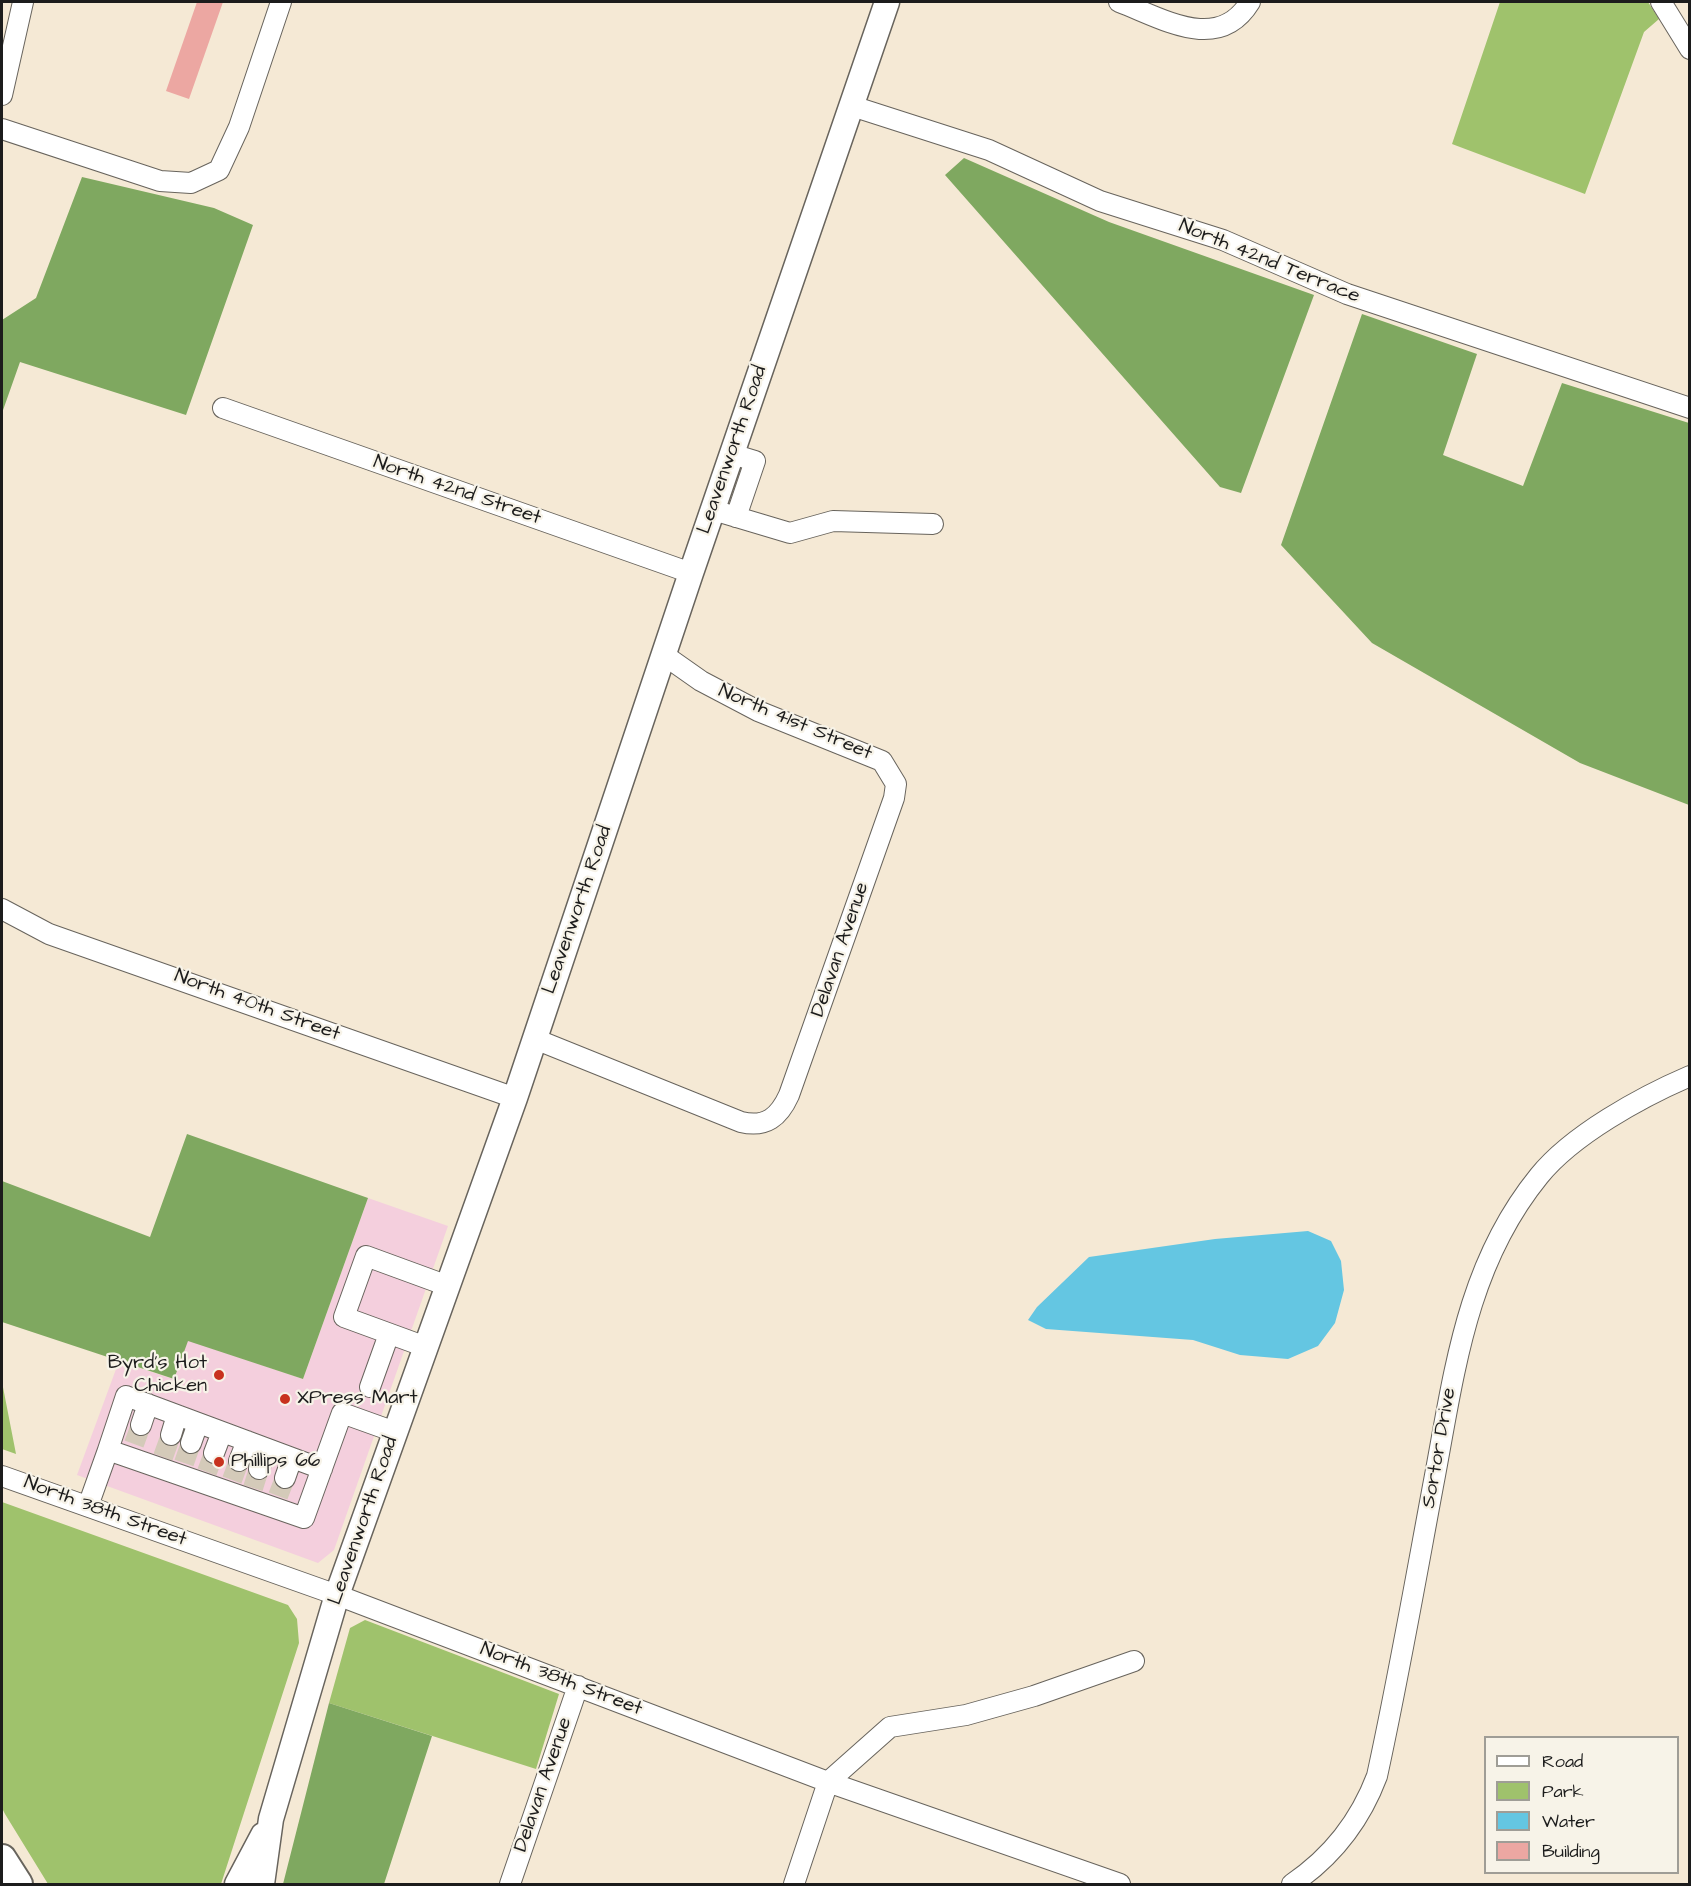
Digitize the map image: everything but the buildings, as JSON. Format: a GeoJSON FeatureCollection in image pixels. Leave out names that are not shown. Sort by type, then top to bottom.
{"type":"FeatureCollection","features":[{"type":"Feature","properties":{"kind":"highway"},"geometry":{"type":"LineString","coordinates":[[2,1858],[18,1884]]}},
{"type":"Feature","properties":{"kind":"main road","name":"Leavenworth Road"},"geometry":{"type":"LineString","coordinates":[[262,1884],[271,1819],[337,1595],[515,1098],[691,573],[887,2]]}},
{"type":"Feature","properties":{"kind":"main road","name":"Leavenworth Road"},"geometry":{"type":"LineString","coordinates":[[237,1884],[271,1819]]}},
{"type":"Feature","properties":{"kind":"street"},"geometry":{"type":"LineString","coordinates":[[2,95],[23,2]]}},
{"type":"Feature","properties":{"kind":"street"},"geometry":{"type":"LineString","coordinates":[[2,129],[160,181],[191,183],[219,170],[240,127],[281,2]]}},
{"type":"Feature","properties":{"kind":"street"},"geometry":{"type":"LineString","coordinates":[[1119,2],[1197,31],[1222,28],[1244,11],[1250,2]]}},
{"type":"Feature","properties":{"kind":"street"},"geometry":{"type":"LineString","coordinates":[[1661,2],[1689,49]]}},
{"type":"Feature","properties":{"kind":"street","name":"North 42nd Terrace"},"geometry":{"type":"LineString","coordinates":[[852,106],[989,150],[1100,201],[1222,240],[1347,294],[1689,408]]}},
{"type":"Feature","properties":{"kind":"street","name":"North 42nd Street"},"geometry":{"type":"LineString","coordinates":[[223,408],[691,573]]}},
{"type":"Feature","properties":{"kind":"street"},"geometry":{"type":"LineString","coordinates":[[732,454],[755,461],[736,517]]}},
{"type":"Feature","properties":{"kind":"street"},"geometry":{"type":"LineString","coordinates":[[713,510],[790,533],[833,521],[933,524]]}},
{"type":"Feature","properties":{"kind":"street","name":"North 41st Street"},"geometry":{"type":"LineString","coordinates":[[664,656],[701,681],[758,711],[882,761],[892,774]]}},
{"type":"Feature","properties":{"kind":"street","name":"Delavan Avenue"},"geometry":{"type":"LineString","coordinates":[[535,1039],[741,1122],[754,1125],[771,1120],[784,1107],[789,1095],[886,820],[896,784],[892,774]]}},
{"type":"Feature","properties":{"kind":"street","name":"North 40th Street"},"geometry":{"type":"LineString","coordinates":[[2,909],[49,934],[515,1098]]}},
{"type":"Feature","properties":{"kind":"street","name":"Sortor Drive"},"geometry":{"type":"LineString","coordinates":[[1292,1884],[1316,1867],[1349,1831],[1365,1804],[1377,1776],[1459,1344],[1484,1268],[1497,1240],[1540,1175],[1557,1158],[1598,1126],[1634,1104],[1689,1076]]}},
{"type":"Feature","properties":{"kind":"street"},"geometry":{"type":"LineString","coordinates":[[426,1347],[344,1317],[366,1256],[448,1286]]}},
{"type":"Feature","properties":{"kind":"street"},"geometry":{"type":"LineString","coordinates":[[370,1387],[390,1334]]}},
{"type":"Feature","properties":{"kind":"street"},"geometry":{"type":"LineString","coordinates":[[88,1506],[126,1396],[322,1469]]}},
{"type":"Feature","properties":{"kind":"street"},"geometry":{"type":"LineString","coordinates":[[141,1425],[148,1404]]}},
{"type":"Feature","properties":{"kind":"street"},"geometry":{"type":"LineString","coordinates":[[108,1450],[132,1451],[276,1502],[304,1518],[342,1413],[395,1432]]}},
{"type":"Feature","properties":{"kind":"street"},"geometry":{"type":"LineString","coordinates":[[171,1436],[177,1415]]}},
{"type":"Feature","properties":{"kind":"street"},"geometry":{"type":"LineString","coordinates":[[191,1443],[198,1423]]}},
{"type":"Feature","properties":{"kind":"street"},"geometry":{"type":"LineString","coordinates":[[214,1453],[222,1432]]}},
{"type":"Feature","properties":{"kind":"street"},"geometry":{"type":"LineString","coordinates":[[239,1461],[247,1441]]}},
{"type":"Feature","properties":{"kind":"street"},"geometry":{"type":"LineString","coordinates":[[259,1469],[267,1449]]}},
{"type":"Feature","properties":{"kind":"street"},"geometry":{"type":"LineString","coordinates":[[285,1478],[292,1458]]}},
{"type":"Feature","properties":{"kind":"street","name":"North 38th Street"},"geometry":{"type":"LineString","coordinates":[[2,1476],[337,1595],[828,1782],[1120,1884]]}},
{"type":"Feature","properties":{"kind":"street"},"geometry":{"type":"LineString","coordinates":[[794,1884],[828,1782],[890,1727],[966,1715],[1034,1696],[1134,1661]]}},
{"type":"Feature","properties":{"kind":"street","name":"Delavan Avenue"},"geometry":{"type":"LineString","coordinates":[[510,1884],[578,1686]]}},
{"type":"Feature","properties":{"kind":"shaded area"},"geometry":{"type":"Polygon","coordinates":[[[368,1198],[448,1226],[334,1550],[318,1563],[77,1475],[119,1361],[173,1379],[187,1340],[303,1379],[368,1198]]]}},
{"type":"Feature","properties":{"kind":"green space"},"geometry":{"type":"Polygon","coordinates":[[[1500,2],[1648,2],[1659,19],[1644,32],[1585,194],[1452,144],[1500,2]]]}},
{"type":"Feature","properties":{"kind":"green space"},"geometry":{"type":"Polygon","coordinates":[[[964,158],[1109,222],[1314,295],[1241,493],[1220,487],[945,175],[964,158]]]}},
{"type":"Feature","properties":{"kind":"green space"},"geometry":{"type":"Polygon","coordinates":[[[82,177],[214,208],[253,225],[186,415],[20,362],[2,413],[2,320],[36,298],[82,177]]]}},
{"type":"Feature","properties":{"kind":"green space"},"geometry":{"type":"Polygon","coordinates":[[[1362,314],[1477,354],[1443,455],[1523,486],[1562,383],[1689,423],[1689,805],[1580,763],[1372,643],[1281,545],[1362,314]]]}},
{"type":"Feature","properties":{"kind":"green space"},"geometry":{"type":"Polygon","coordinates":[[[187,1134],[368,1198],[303,1379],[188,1341],[174,1379],[2,1322],[2,1181],[150,1237],[187,1134]]]}},
{"type":"Feature","properties":{"kind":"green space"},"geometry":{"type":"Polygon","coordinates":[[[2,1382],[16,1454],[2,1449],[2,1382]]]}},
{"type":"Feature","properties":{"kind":"green space"},"geometry":{"type":"Polygon","coordinates":[[[2,1502],[288,1605],[297,1619],[299,1643],[221,1884],[48,1884],[5,1814],[2,1808],[2,1502]]]}},
{"type":"Feature","properties":{"kind":"green space"},"geometry":{"type":"Polygon","coordinates":[[[365,1620],[559,1694],[536,1769],[329,1703],[350,1628],[365,1620]]]}},
{"type":"Feature","properties":{"kind":"green space"},"geometry":{"type":"Polygon","coordinates":[[[329,1703],[432,1736],[384,1884],[283,1884],[329,1703]]]}},
{"type":"Feature","properties":{"kind":"water"},"geometry":{"type":"Polygon","coordinates":[[[1308,1231],[1331,1241],[1341,1261],[1344,1290],[1335,1323],[1318,1346],[1288,1359],[1240,1355],[1193,1340],[1046,1329],[1028,1320],[1037,1307],[1089,1257],[1215,1239],[1308,1231]]]}},
{"type":"Feature","properties":{"kind":"tunnel"},"geometry":{"type":"LineString","coordinates":[[134,1444],[141,1425]]}},
{"type":"Feature","properties":{"kind":"tunnel"},"geometry":{"type":"LineString","coordinates":[[163,1457],[171,1435]]}},
{"type":"Feature","properties":{"kind":"tunnel"},"geometry":{"type":"LineString","coordinates":[[184,1463],[191,1443]]}},
{"type":"Feature","properties":{"kind":"tunnel"},"geometry":{"type":"LineString","coordinates":[[207,1472],[214,1453]]}},
{"type":"Feature","properties":{"kind":"tunnel"},"geometry":{"type":"LineString","coordinates":[[232,1480],[239,1461]]}},
{"type":"Feature","properties":{"kind":"tunnel"},"geometry":{"type":"LineString","coordinates":[[253,1488],[259,1469]]}},
{"type":"Feature","properties":{"kind":"tunnel"},"geometry":{"type":"LineString","coordinates":[[278,1496],[285,1478]]}},
{"type":"Feature","properties":{"kind":"place","name":"Byrd's Hot Chicken"},"geometry":{"type":"Point","coordinates":[219,1375]}},
{"type":"Feature","properties":{"kind":"place","name":"XPress Mart"},"geometry":{"type":"Point","coordinates":[285,1399]}},
{"type":"Feature","properties":{"kind":"place","name":"Phillips 66"},"geometry":{"type":"Point","coordinates":[219,1462]}}]}
